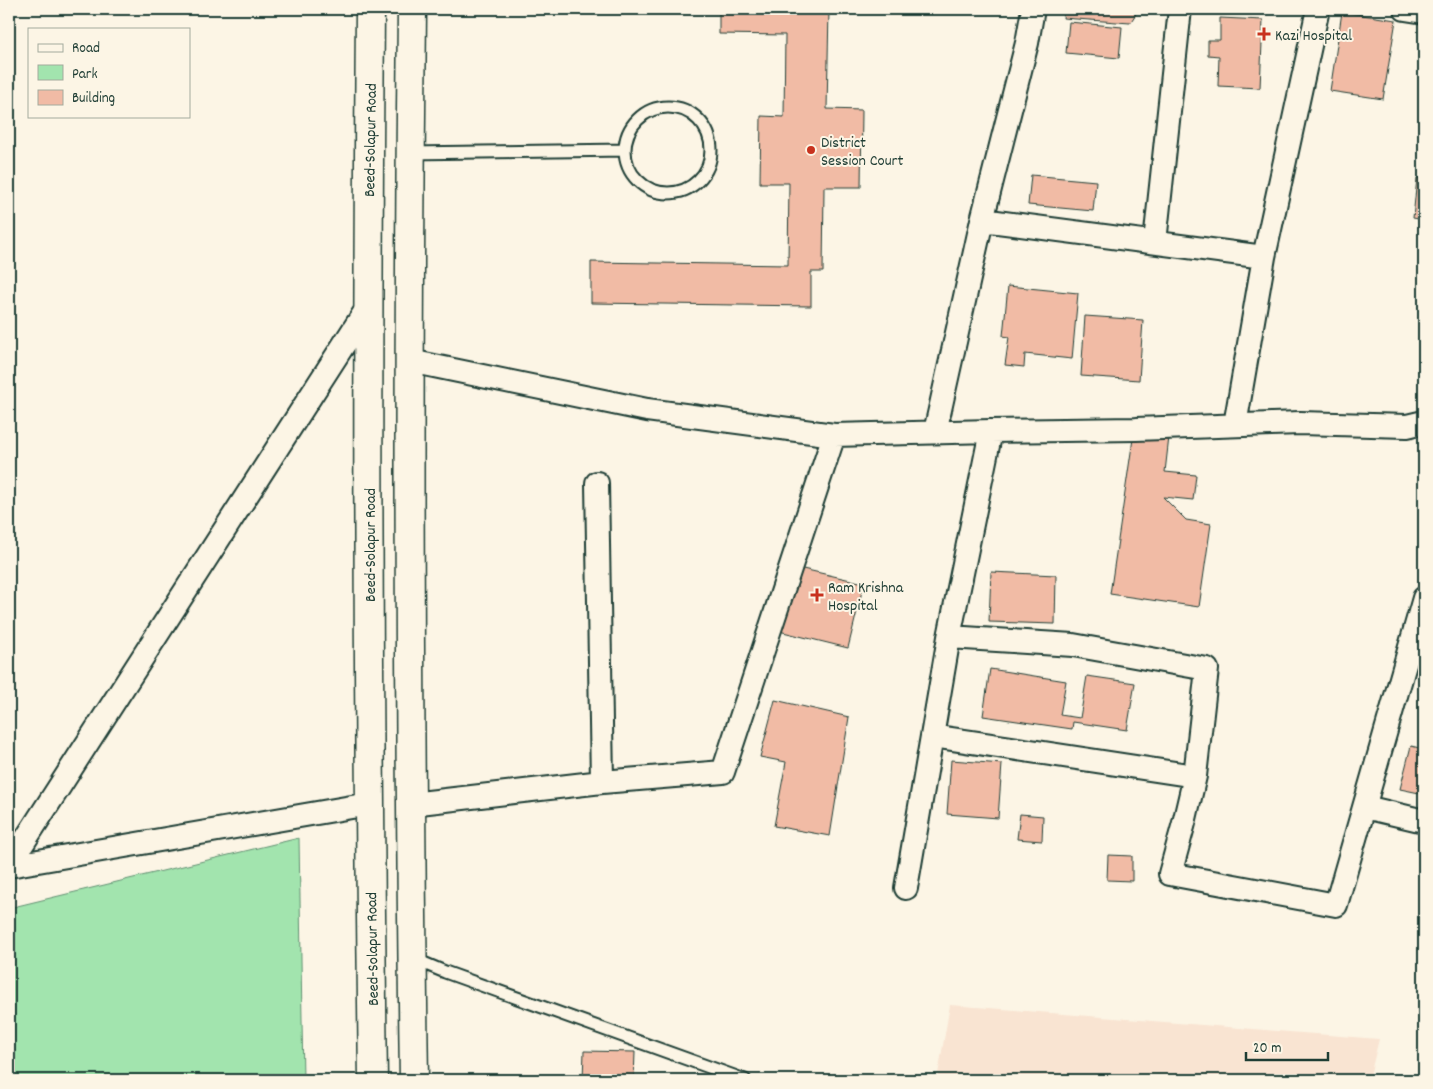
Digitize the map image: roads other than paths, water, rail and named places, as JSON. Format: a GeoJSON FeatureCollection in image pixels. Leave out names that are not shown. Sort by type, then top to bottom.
{"type":"FeatureCollection","features":[{"type":"Feature","properties":{"kind":"main road","name":"Beed-Solapur Road"},"geometry":{"type":"LineString","coordinates":[[370,9],[368,307],[369,804],[373,1080]]}},
{"type":"Feature","properties":{"kind":"main road"},"geometry":{"type":"LineString","coordinates":[[412,9],[410,152],[410,804],[414,1080]]}},
{"type":"Feature","properties":{"kind":"street"},"geometry":{"type":"LineString","coordinates":[[935,432],[982,220],[1027,43],[1033,9]]}},
{"type":"Feature","properties":{"kind":"street"},"geometry":{"type":"LineString","coordinates":[[1155,242],[1180,9]]}},
{"type":"Feature","properties":{"kind":"street"},"geometry":{"type":"LineString","coordinates":[[1235,425],[1264,257],[1318,9]]}},
{"type":"Feature","properties":{"kind":"street"},"geometry":{"type":"LineString","coordinates":[[1405,9],[1424,12]]}},
{"type":"Feature","properties":{"kind":"street"},"geometry":{"type":"LineString","coordinates":[[982,220],[1264,257]]}},
{"type":"Feature","properties":{"kind":"street"},"geometry":{"type":"LineString","coordinates":[[9,865],[368,307]]}},
{"type":"Feature","properties":{"kind":"street"},"geometry":{"type":"LineString","coordinates":[[410,361],[647,410],[834,435],[991,430],[1136,429],[1300,423],[1407,426],[1424,422]]}},
{"type":"Feature","properties":{"kind":"street"},"geometry":{"type":"LineString","coordinates":[[906,888],[948,637],[991,430]]}},
{"type":"Feature","properties":{"kind":"street"},"geometry":{"type":"LineString","coordinates":[[410,804],[602,782],[723,772],[834,435]]}},
{"type":"Feature","properties":{"kind":"street"},"geometry":{"type":"LineString","coordinates":[[597,483],[602,782]]}},
{"type":"Feature","properties":{"kind":"street"},"geometry":{"type":"LineString","coordinates":[[948,637],[1073,645],[1207,669],[1195,776],[1170,874],[1336,905],[1424,598]]}},
{"type":"Feature","properties":{"kind":"street"},"geometry":{"type":"LineString","coordinates":[[932,736],[1195,776]]}},
{"type":"Feature","properties":{"kind":"street"},"geometry":{"type":"LineString","coordinates":[[9,865],[369,804]]}},
{"type":"Feature","properties":{"kind":"street"},"geometry":{"type":"LineString","coordinates":[[1365,807],[1424,821]]}},
{"type":"Feature","properties":{"kind":"lane"},"geometry":{"type":"LineString","coordinates":[[667,106],[693,114],[709,135],[711,149],[710,162],[704,174],[694,184],[682,190],[669,193],[656,191],[643,185],[634,176],[628,164],[625,150],[627,137],[633,125],[642,115],[654,109],[667,106]]}},
{"type":"Feature","properties":{"kind":"lane"},"geometry":{"type":"LineString","coordinates":[[410,152],[625,150]]}},
{"type":"Feature","properties":{"kind":"lane"},"geometry":{"type":"LineString","coordinates":[[412,958],[445,972],[745,1080]]}},
{"type":"Feature","properties":{"kind":"place","name":"Kazi Hospital"},"geometry":{"type":"Point","coordinates":[1264,34]}},
{"type":"Feature","properties":{"kind":"place","name":"District Session Court"},"geometry":{"type":"Point","coordinates":[811,150]}},
{"type":"Feature","properties":{"kind":"place","name":"Ram Krishna Hospital"},"geometry":{"type":"Point","coordinates":[817,595]}}]}
